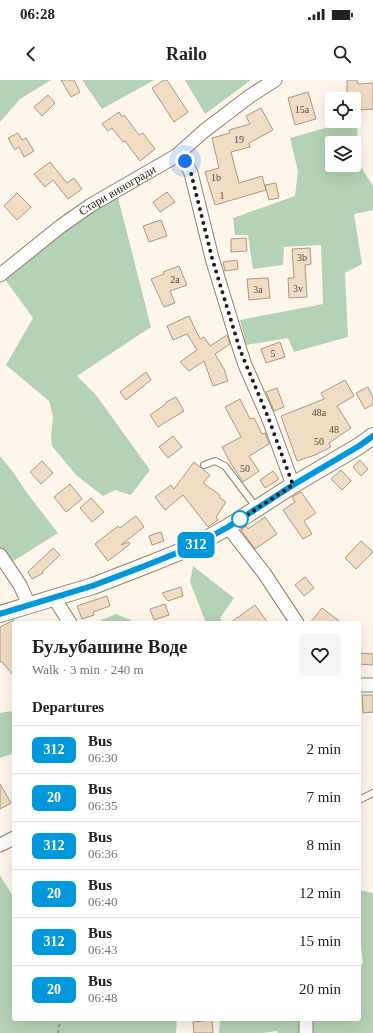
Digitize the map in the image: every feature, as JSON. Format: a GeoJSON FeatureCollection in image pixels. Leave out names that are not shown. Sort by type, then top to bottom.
{"type":"FeatureCollection","features":[{"type":"Feature","properties":{"kind":"street","name":"Стари виногради"},"geometry":{"type":"LineString","coordinates":[[0,275],[61,226],[92,205],[179,154],[197,136],[250,96],[275,80]]}},
{"type":"Feature","properties":{"kind":"street"},"geometry":{"type":"LineString","coordinates":[[179,154],[185,161],[191,173],[212,258],[240,350],[268,417],[293,485]]}},
{"type":"Feature","properties":{"kind":"street"},"geometry":{"type":"LineString","coordinates":[[0,614],[92,586],[176,554],[228,527],[373,436]]}},
{"type":"Feature","properties":{"kind":"street"},"geometry":{"type":"LineString","coordinates":[[228,527],[264,573],[295,621]]}},
{"type":"Feature","properties":{"kind":"street"},"geometry":{"type":"LineString","coordinates":[[0,555],[20,585],[30,605]]}},
{"type":"Feature","properties":{"kind":"street"},"geometry":{"type":"LineString","coordinates":[[54,598],[69,621]]}},
{"type":"Feature","properties":{"kind":"street"},"geometry":{"type":"LineString","coordinates":[[361,685],[373,685]]}},
{"type":"Feature","properties":{"kind":"street"},"geometry":{"type":"LineString","coordinates":[[0,845],[12,839]]}},
{"type":"Feature","properties":{"kind":"street"},"geometry":{"type":"LineString","coordinates":[[306,1021],[306,1033]]}},
{"type":"Feature","properties":{"kind":"lane"},"geometry":{"type":"LineString","coordinates":[[204,466],[215,462],[225,466],[257,509]]}},
{"type":"Feature","properties":{"kind":"lane"},"geometry":{"type":"LineString","coordinates":[[361,799],[373,793]]}},
{"type":"Feature","properties":{"kind":"path"},"geometry":{"type":"LineString","coordinates":[[58,1033],[60,1021]]}},
{"type":"Feature","properties":{"kind":"green space"},"geometry":{"type":"Polygon","coordinates":[[[0,80],[51,80],[20,99],[0,122],[0,80]]]}},
{"type":"Feature","properties":{"kind":"green space"},"geometry":{"type":"Polygon","coordinates":[[[82,80],[154,80],[102,109],[82,80]]]}},
{"type":"Feature","properties":{"kind":"green space"},"geometry":{"type":"Polygon","coordinates":[[[185,80],[251,80],[205,114],[185,80]]]}},
{"type":"Feature","properties":{"kind":"green space"},"geometry":{"type":"Polygon","coordinates":[[[325,128],[357,128],[357,136],[325,136],[325,172],[361,172],[361,167],[373,186],[373,210],[354,214],[362,264],[345,273],[348,337],[294,352],[288,338],[246,345],[240,320],[323,304],[321,245],[284,247],[283,265],[253,269],[248,235],[235,235],[233,218],[295,196],[298,171],[290,138],[325,128]]]}},
{"type":"Feature","properties":{"kind":"green space"},"geometry":{"type":"Polygon","coordinates":[[[116,190],[151,327],[77,376],[96,395],[150,470],[131,495],[115,490],[103,496],[76,475],[52,446],[51,435],[53,417],[49,401],[6,365],[33,318],[1,274],[116,190]]]}},
{"type":"Feature","properties":{"kind":"green space"},"geometry":{"type":"Polygon","coordinates":[[[0,456],[58,533],[7,565],[0,555],[0,456]]]}},
{"type":"Feature","properties":{"kind":"green space"},"geometry":{"type":"Polygon","coordinates":[[[193,566],[234,598],[220,618],[222,621],[205,621],[190,582],[193,566]]]}},
{"type":"Feature","properties":{"kind":"green space"},"geometry":{"type":"Polygon","coordinates":[[[116,614],[133,621],[99,621],[116,614]]]}},
{"type":"Feature","properties":{"kind":"green space"},"geometry":{"type":"Polygon","coordinates":[[[11,711],[12,712],[12,754],[0,758],[0,713],[11,711]]]}},
{"type":"Feature","properties":{"kind":"green space"},"geometry":{"type":"Polygon","coordinates":[[[0,875],[12,895],[12,1021],[177,1021],[176,1033],[0,1033],[0,875]]]}},
{"type":"Feature","properties":{"kind":"green space"},"geometry":{"type":"Polygon","coordinates":[[[361,890],[373,893],[373,1033],[278,1033],[277,1031],[262,1033],[219,1033],[220,1021],[361,1021],[361,966],[363,962],[361,944],[361,890]]]}},
{"type":"Feature","properties":{"kind":"building"},"geometry":{"type":"Polygon","coordinates":[[[61,80],[74,80],[80,92],[71,97],[61,80]]]}},
{"type":"Feature","properties":{"kind":"building"},"geometry":{"type":"Polygon","coordinates":[[[164,80],[167,80],[188,112],[174,122],[152,88],[164,80]]]}},
{"type":"Feature","properties":{"kind":"building"},"geometry":{"type":"Polygon","coordinates":[[[347,80],[357,80],[358,84],[373,83],[373,109],[361,110],[361,92],[347,92],[347,80]]]}},
{"type":"Feature","properties":{"kind":"building"},"geometry":{"type":"Polygon","coordinates":[[[308,92],[316,119],[295,125],[288,98],[308,92]]]}},
{"type":"Feature","properties":{"kind":"building"},"geometry":{"type":"Polygon","coordinates":[[[48,95],[55,103],[42,116],[34,107],[48,95]]]}},
{"type":"Feature","properties":{"kind":"building"},"geometry":{"type":"Polygon","coordinates":[[[261,108],[273,130],[249,143],[250,147],[231,152],[239,183],[262,176],[266,190],[215,205],[205,172],[219,168],[212,138],[230,133],[229,130],[250,124],[246,116],[261,108]]]}},
{"type":"Feature","properties":{"kind":"building"},"geometry":{"type":"Polygon","coordinates":[[[119,112],[122,117],[124,115],[139,135],[143,133],[155,149],[140,161],[125,141],[123,142],[112,128],[108,131],[102,124],[119,112]]]}},
{"type":"Feature","properties":{"kind":"building"},"geometry":{"type":"Polygon","coordinates":[[[18,133],[22,140],[26,138],[34,151],[24,157],[19,147],[15,150],[8,138],[18,133]]]}},
{"type":"Feature","properties":{"kind":"building"},"geometry":{"type":"Polygon","coordinates":[[[50,162],[67,183],[74,178],[82,189],[68,199],[53,180],[45,187],[34,174],[50,162]]]}},
{"type":"Feature","properties":{"kind":"building"},"geometry":{"type":"Polygon","coordinates":[[[276,183],[279,198],[269,200],[265,185],[276,183]]]}},
{"type":"Feature","properties":{"kind":"building"},"geometry":{"type":"Polygon","coordinates":[[[167,192],[175,202],[160,212],[153,202],[167,192]]]}},
{"type":"Feature","properties":{"kind":"building"},"geometry":{"type":"Polygon","coordinates":[[[17,193],[31,207],[17,220],[4,206],[17,193]]]}},
{"type":"Feature","properties":{"kind":"building"},"geometry":{"type":"Polygon","coordinates":[[[161,220],[167,236],[149,242],[143,226],[161,220]]]}},
{"type":"Feature","properties":{"kind":"building"},"geometry":{"type":"Polygon","coordinates":[[[246,238],[247,251],[231,252],[231,239],[246,238]]]}},
{"type":"Feature","properties":{"kind":"building"},"geometry":{"type":"Polygon","coordinates":[[[310,248],[311,264],[305,265],[307,297],[289,298],[288,278],[294,278],[292,249],[310,248]]]}},
{"type":"Feature","properties":{"kind":"building"},"geometry":{"type":"Polygon","coordinates":[[[237,260],[238,269],[225,271],[223,262],[237,260]]]}},
{"type":"Feature","properties":{"kind":"building"},"geometry":{"type":"Polygon","coordinates":[[[179,266],[187,285],[170,291],[175,303],[164,307],[151,279],[164,274],[163,272],[179,266]]]}},
{"type":"Feature","properties":{"kind":"building"},"geometry":{"type":"Polygon","coordinates":[[[268,278],[270,298],[249,300],[247,279],[268,278]]]}},
{"type":"Feature","properties":{"kind":"building"},"geometry":{"type":"Polygon","coordinates":[[[189,316],[200,339],[204,337],[210,346],[227,335],[230,344],[215,354],[224,369],[228,381],[213,386],[204,361],[189,371],[180,362],[197,350],[187,334],[173,340],[167,326],[189,316]]]}},
{"type":"Feature","properties":{"kind":"building"},"geometry":{"type":"Polygon","coordinates":[[[280,342],[285,357],[266,363],[261,349],[280,342]]]}},
{"type":"Feature","properties":{"kind":"building"},"geometry":{"type":"Polygon","coordinates":[[[146,372],[151,380],[126,400],[120,392],[146,372]]]}},
{"type":"Feature","properties":{"kind":"building"},"geometry":{"type":"Polygon","coordinates":[[[345,380],[354,396],[337,406],[351,428],[329,443],[331,447],[315,455],[297,461],[281,416],[324,399],[321,393],[345,380]]]}},
{"type":"Feature","properties":{"kind":"building"},"geometry":{"type":"Polygon","coordinates":[[[368,387],[373,397],[373,404],[365,409],[356,393],[368,387]]]}},
{"type":"Feature","properties":{"kind":"building"},"geometry":{"type":"Polygon","coordinates":[[[277,388],[284,407],[274,411],[266,392],[277,388]]]}},
{"type":"Feature","properties":{"kind":"building"},"geometry":{"type":"Polygon","coordinates":[[[176,397],[184,411],[158,427],[150,415],[167,403],[166,402],[176,397]]]}},
{"type":"Feature","properties":{"kind":"building"},"geometry":{"type":"Polygon","coordinates":[[[240,399],[250,419],[254,418],[262,434],[265,433],[269,444],[249,456],[259,471],[243,482],[222,447],[241,437],[225,407],[240,399]]]}},
{"type":"Feature","properties":{"kind":"building"},"geometry":{"type":"Polygon","coordinates":[[[173,436],[182,447],[168,458],[159,447],[173,436]]]}},
{"type":"Feature","properties":{"kind":"building"},"geometry":{"type":"Polygon","coordinates":[[[360,460],[368,469],[361,476],[353,467],[360,460]]]}},
{"type":"Feature","properties":{"kind":"building"},"geometry":{"type":"Polygon","coordinates":[[[42,461],[53,473],[41,484],[30,472],[42,461]]]}},
{"type":"Feature","properties":{"kind":"building"},"geometry":{"type":"Polygon","coordinates":[[[194,462],[210,475],[203,483],[220,495],[219,497],[226,502],[216,517],[218,520],[208,527],[183,495],[165,510],[155,497],[171,485],[174,489],[194,462]]]}},
{"type":"Feature","properties":{"kind":"building"},"geometry":{"type":"Polygon","coordinates":[[[341,470],[351,481],[342,490],[331,479],[341,470]]]}},
{"type":"Feature","properties":{"kind":"building"},"geometry":{"type":"Polygon","coordinates":[[[273,471],[279,479],[265,488],[260,480],[273,471]]]}},
{"type":"Feature","properties":{"kind":"building"},"geometry":{"type":"Polygon","coordinates":[[[70,484],[82,499],[66,512],[54,497],[70,484]]]}},
{"type":"Feature","properties":{"kind":"building"},"geometry":{"type":"Polygon","coordinates":[[[301,492],[316,513],[304,521],[312,534],[303,539],[283,510],[295,502],[292,497],[301,492]]]}},
{"type":"Feature","properties":{"kind":"building"},"geometry":{"type":"Polygon","coordinates":[[[91,498],[104,512],[92,522],[80,508],[91,498]]]}},
{"type":"Feature","properties":{"kind":"building"},"geometry":{"type":"Polygon","coordinates":[[[136,516],[144,527],[121,545],[129,542],[130,544],[108,561],[95,544],[118,526],[120,528],[136,516]]]}},
{"type":"Feature","properties":{"kind":"building"},"geometry":{"type":"Polygon","coordinates":[[[265,517],[277,534],[255,549],[241,530],[246,526],[248,529],[265,517]]]}},
{"type":"Feature","properties":{"kind":"building"},"geometry":{"type":"Polygon","coordinates":[[[161,532],[164,541],[152,545],[149,536],[161,532]]]}},
{"type":"Feature","properties":{"kind":"building"},"geometry":{"type":"Polygon","coordinates":[[[361,541],[373,552],[356,569],[345,558],[361,541]]]}},
{"type":"Feature","properties":{"kind":"building"},"geometry":{"type":"Polygon","coordinates":[[[53,548],[60,555],[42,572],[43,573],[32,579],[28,572],[53,548]]]}},
{"type":"Feature","properties":{"kind":"building"},"geometry":{"type":"Polygon","coordinates":[[[305,577],[314,588],[304,596],[295,585],[305,577]]]}},
{"type":"Feature","properties":{"kind":"building"},"geometry":{"type":"Polygon","coordinates":[[[181,587],[183,596],[168,601],[162,593],[181,587]]]}},
{"type":"Feature","properties":{"kind":"building"},"geometry":{"type":"Polygon","coordinates":[[[107,596],[110,606],[93,612],[94,615],[82,619],[77,606],[107,596]]]}},
{"type":"Feature","properties":{"kind":"building"},"geometry":{"type":"Polygon","coordinates":[[[165,604],[169,615],[154,620],[150,609],[165,604]]]}},
{"type":"Feature","properties":{"kind":"building"},"geometry":{"type":"Polygon","coordinates":[[[255,605],[267,621],[233,621],[255,605]]]}},
{"type":"Feature","properties":{"kind":"building"},"geometry":{"type":"Polygon","coordinates":[[[322,608],[339,621],[312,621],[322,608]]]}},
{"type":"Feature","properties":{"kind":"building"},"geometry":{"type":"Polygon","coordinates":[[[12,621],[12,674],[2,662],[0,662],[0,627],[12,621]]]}},
{"type":"Feature","properties":{"kind":"building"},"geometry":{"type":"Polygon","coordinates":[[[361,653],[373,654],[373,665],[361,664],[361,653]]]}},
{"type":"Feature","properties":{"kind":"building"},"geometry":{"type":"Polygon","coordinates":[[[362,695],[373,695],[373,712],[363,713],[362,695]]]}},
{"type":"Feature","properties":{"kind":"building"},"geometry":{"type":"Polygon","coordinates":[[[0,784],[11,803],[0,809],[0,784]]]}},
{"type":"Feature","properties":{"kind":"building"},"geometry":{"type":"Polygon","coordinates":[[[212,1021],[213,1033],[194,1033],[193,1022],[212,1021]]]}},
{"type":"Feature","properties":{"kind":"bus line","name":"312"},"geometry":{"type":"LineString","coordinates":[[0,614],[9,610],[92,586],[192,547],[228,527],[373,436]]}},
{"type":"Feature","properties":{"kind":"route"},"geometry":{"type":"LineString","coordinates":[[185,161],[191,173],[212,258],[240,350],[268,417],[293,485],[238,521],[240,519]]}}]}
